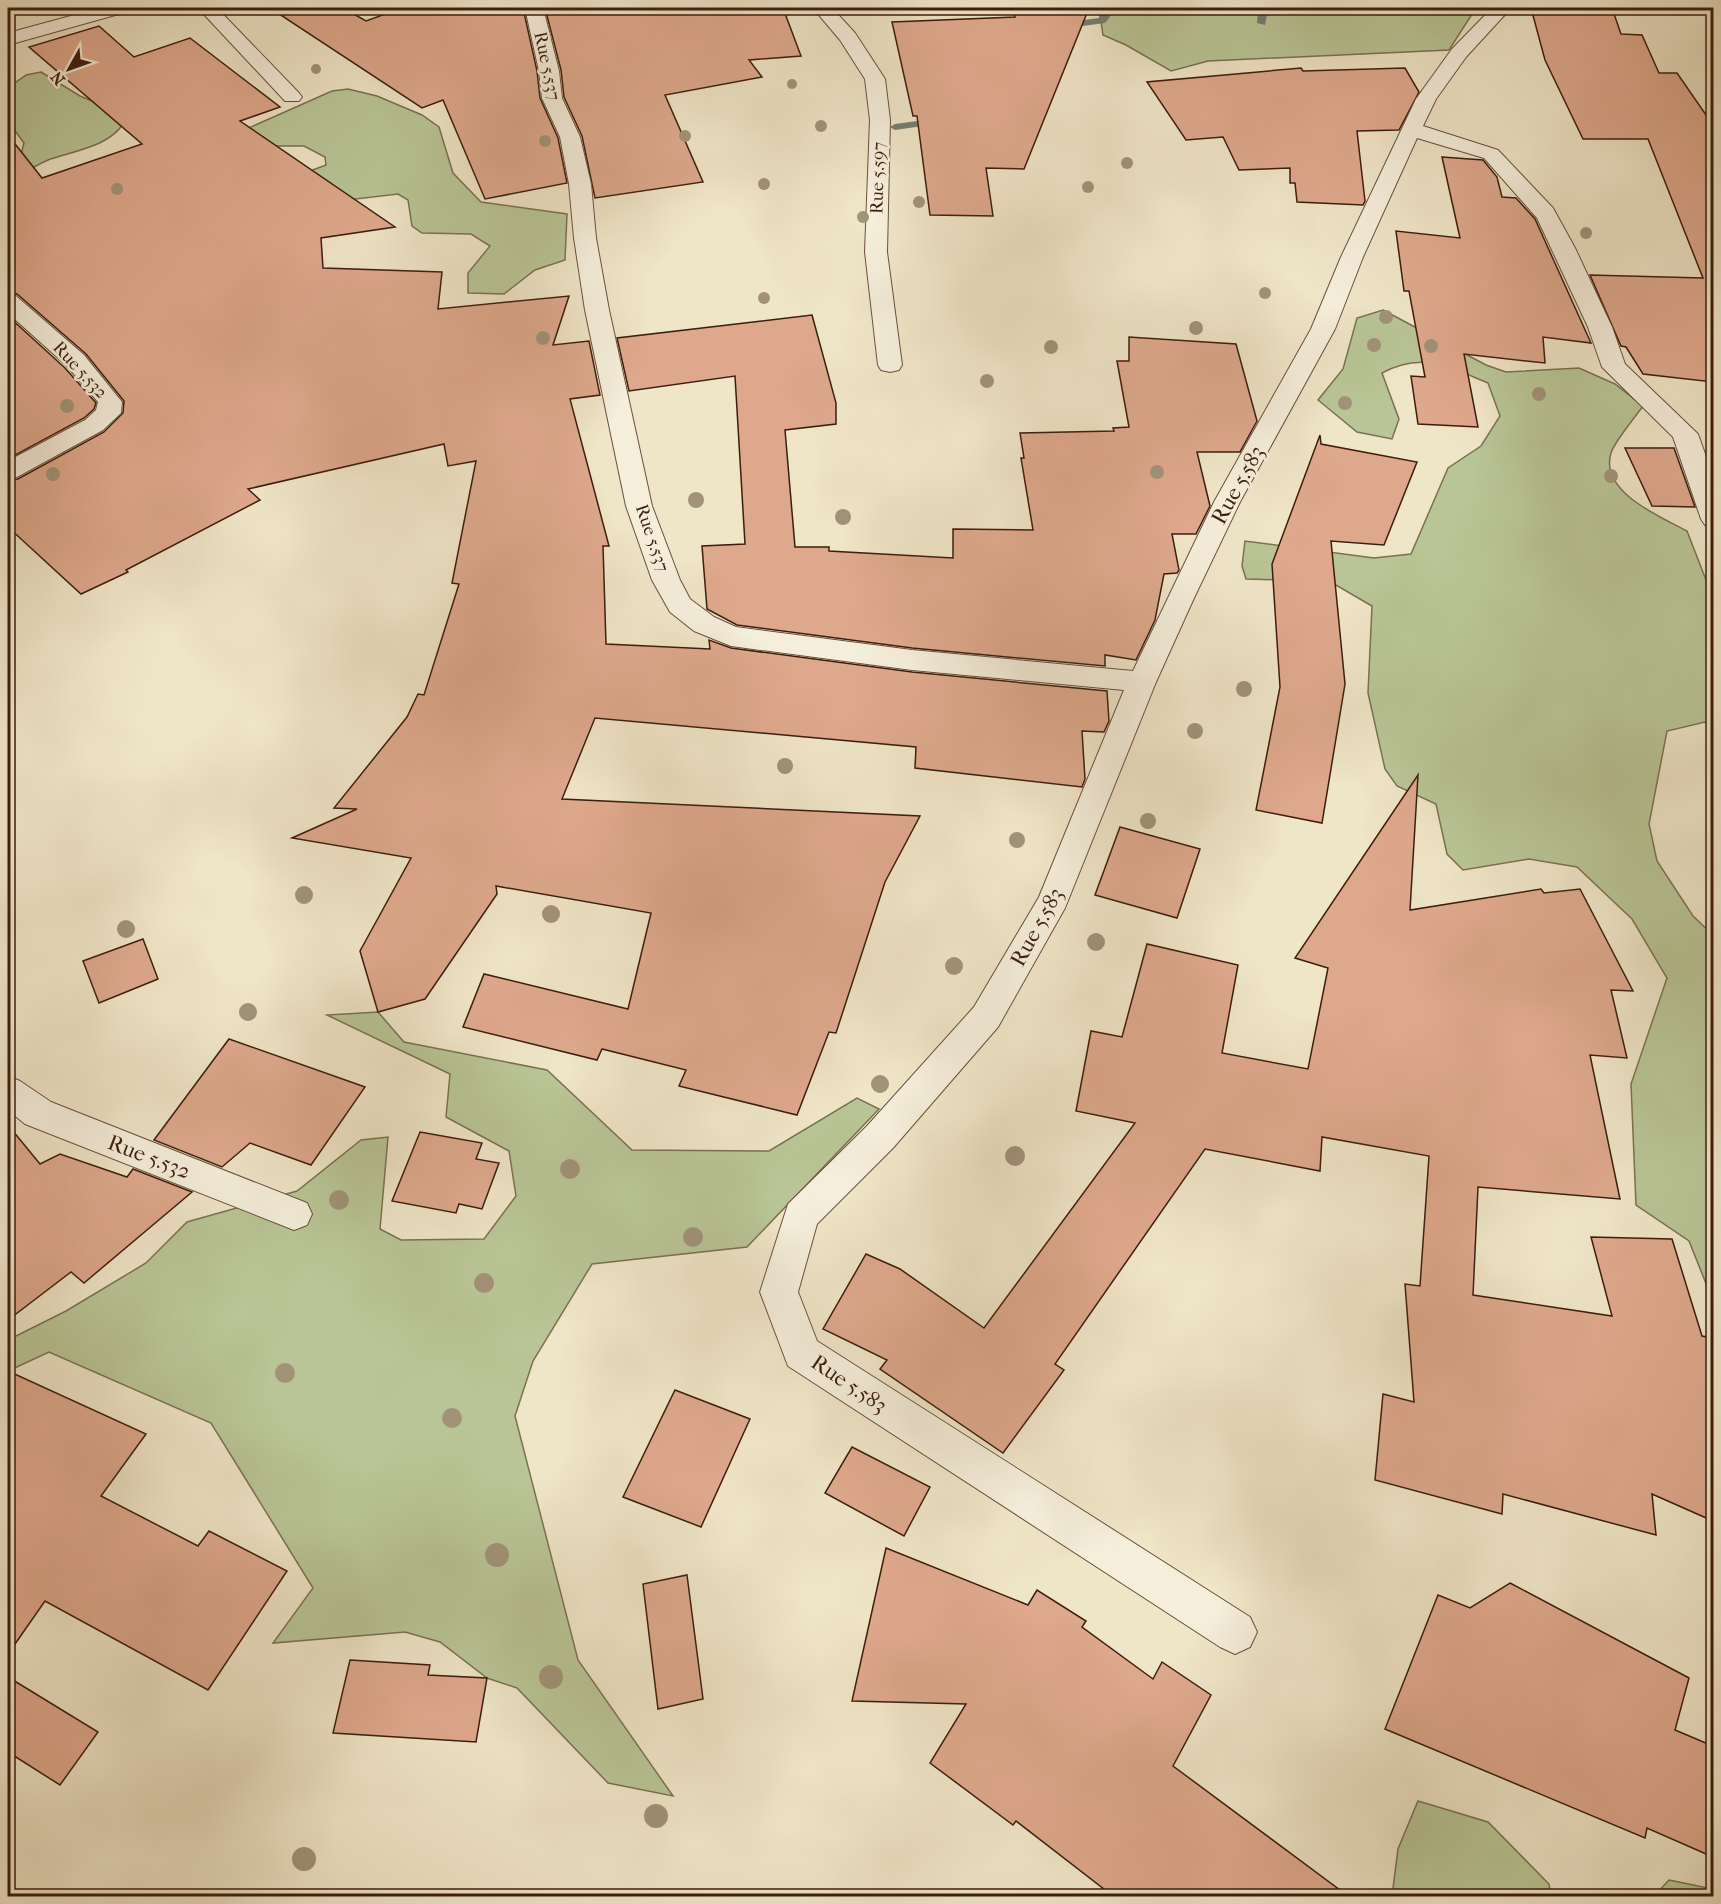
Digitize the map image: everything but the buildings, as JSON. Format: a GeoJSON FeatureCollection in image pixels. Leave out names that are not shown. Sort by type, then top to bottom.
{"type":"FeatureCollection","features":[{"type":"Feature","properties":{"kind":"street"},"geometry":{"type":"LineString","coordinates":[[10,35],[118,8]]}},
{"type":"Feature","properties":{"kind":"street"},"geometry":{"type":"LineString","coordinates":[[207,8],[292,97]]}},
{"type":"Feature","properties":{"kind":"street","name":"Rue 5.537"},"geometry":{"type":"LineString","coordinates":[[534,8],[549,71],[552,98],[570,137],[575,160],[597,310],[606,341],[639,506],[666,580],[680,605],[704,624],[731,636],[912,660],[1142,682]]}},
{"type":"Feature","properties":{"kind":"street","name":"Rue 5.597"},"geometry":{"type":"LineString","coordinates":[[822,8],[849,37],[875,79],[880,120],[876,252],[890,365]]}},
{"type":"Feature","properties":{"kind":"street","name":"Rue 5.583"},"geometry":{"type":"LineString","coordinates":[[1235,1632],[802,1353],[779,1292],[801,1216],[880,1137],[986,1017],[1054,899],[1142,682],[1227,502],[1323,328],[1352,257],[1426,99],[1459,52],[1502,8]]}},
{"type":"Feature","properties":{"kind":"street"},"geometry":{"type":"LineString","coordinates":[[1411,129],[1491,154],[1545,213],[1564,248],[1600,327],[1614,367],[1684,434],[1713,519]]}},
{"type":"Feature","properties":{"kind":"street","name":"Rue 5.532"},"geometry":{"type":"LineString","coordinates":[[8,301],[61,347],[102,389],[110,402],[108,413],[94,425],[8,471]]}},
{"type":"Feature","properties":{"kind":"street","name":"Rue 5.532"},"geometry":{"type":"LineString","coordinates":[[8,1091],[38,1113],[294,1214]]}},
{"type":"Feature","properties":{"kind":"green space"},"geometry":{"type":"Polygon","coordinates":[[[1099,8],[1476,8],[1449,50],[1208,61],[1171,71],[1126,45],[1103,35],[1099,8]]]}},
{"type":"Feature","properties":{"kind":"green space"},"geometry":{"type":"Polygon","coordinates":[[[41,72],[80,96],[116,111],[123,124],[116,132],[99,143],[48,160],[8,183],[8,178],[16,175],[24,143],[8,121],[8,88],[26,75],[41,72]]]}},
{"type":"Feature","properties":{"kind":"green space"},"geometry":{"type":"Polygon","coordinates":[[[348,89],[377,96],[422,115],[439,127],[453,173],[481,202],[567,214],[565,260],[535,270],[504,294],[468,293],[468,273],[490,246],[471,234],[422,233],[412,226],[408,200],[398,194],[279,208],[251,193],[326,165],[325,157],[304,146],[273,146],[152,171],[332,91],[348,89]]]}},
{"type":"Feature","properties":{"kind":"green space"},"geometry":{"type":"Polygon","coordinates":[[[1383,310],[1486,365],[1506,372],[1579,368],[1615,384],[1643,406],[1611,453],[1610,467],[1614,480],[1635,501],[1687,531],[1713,598],[1713,726],[1705,722],[1667,731],[1649,824],[1657,861],[1693,916],[1713,935],[1713,1301],[1689,1241],[1636,1205],[1631,1084],[1667,978],[1632,919],[1577,867],[1529,859],[1463,870],[1447,854],[1436,804],[1397,786],[1385,769],[1368,693],[1372,606],[1329,581],[1246,579],[1242,566],[1245,541],[1374,558],[1411,554],[1448,468],[1481,446],[1500,416],[1488,383],[1448,367],[1423,362],[1397,366],[1382,373],[1399,419],[1392,439],[1357,432],[1318,400],[1343,369],[1357,318],[1383,310]]]}},
{"type":"Feature","properties":{"kind":"green space"},"geometry":{"type":"Polygon","coordinates":[[[378,1012],[404,1042],[547,1070],[632,1150],[769,1151],[857,1098],[879,1109],[747,1247],[592,1264],[533,1361],[515,1416],[578,1660],[673,1796],[608,1783],[517,1688],[487,1678],[440,1642],[405,1632],[273,1643],[313,1588],[211,1423],[49,1352],[8,1371],[8,1340],[66,1311],[146,1263],[187,1222],[297,1191],[361,1140],[388,1137],[380,1229],[401,1240],[484,1239],[516,1196],[509,1151],[446,1117],[450,1074],[327,1015],[378,1012]]]}},
{"type":"Feature","properties":{"kind":"green space"},"geometry":{"type":"Polygon","coordinates":[[[1418,1801],[1488,1822],[1549,1884],[1551,1896],[1392,1896],[1398,1849],[1418,1801]]]}},
{"type":"Feature","properties":{"kind":"green space"},"geometry":{"type":"Polygon","coordinates":[[[1669,1880],[1713,1889],[1713,1896],[1654,1896],[1669,1880]]]}},
{"type":"Feature","properties":{"kind":"waterway"},"geometry":{"type":"LineString","coordinates":[[1060,26],[1102,21],[1105,17],[1103,8]]}},
{"type":"Feature","properties":{"kind":"waterway"},"geometry":{"type":"LineString","coordinates":[[1259,8],[1263,10],[1262,23]]}},
{"type":"Feature","properties":{"kind":"waterway"},"geometry":{"type":"LineString","coordinates":[[895,127],[940,121]]}}]}
